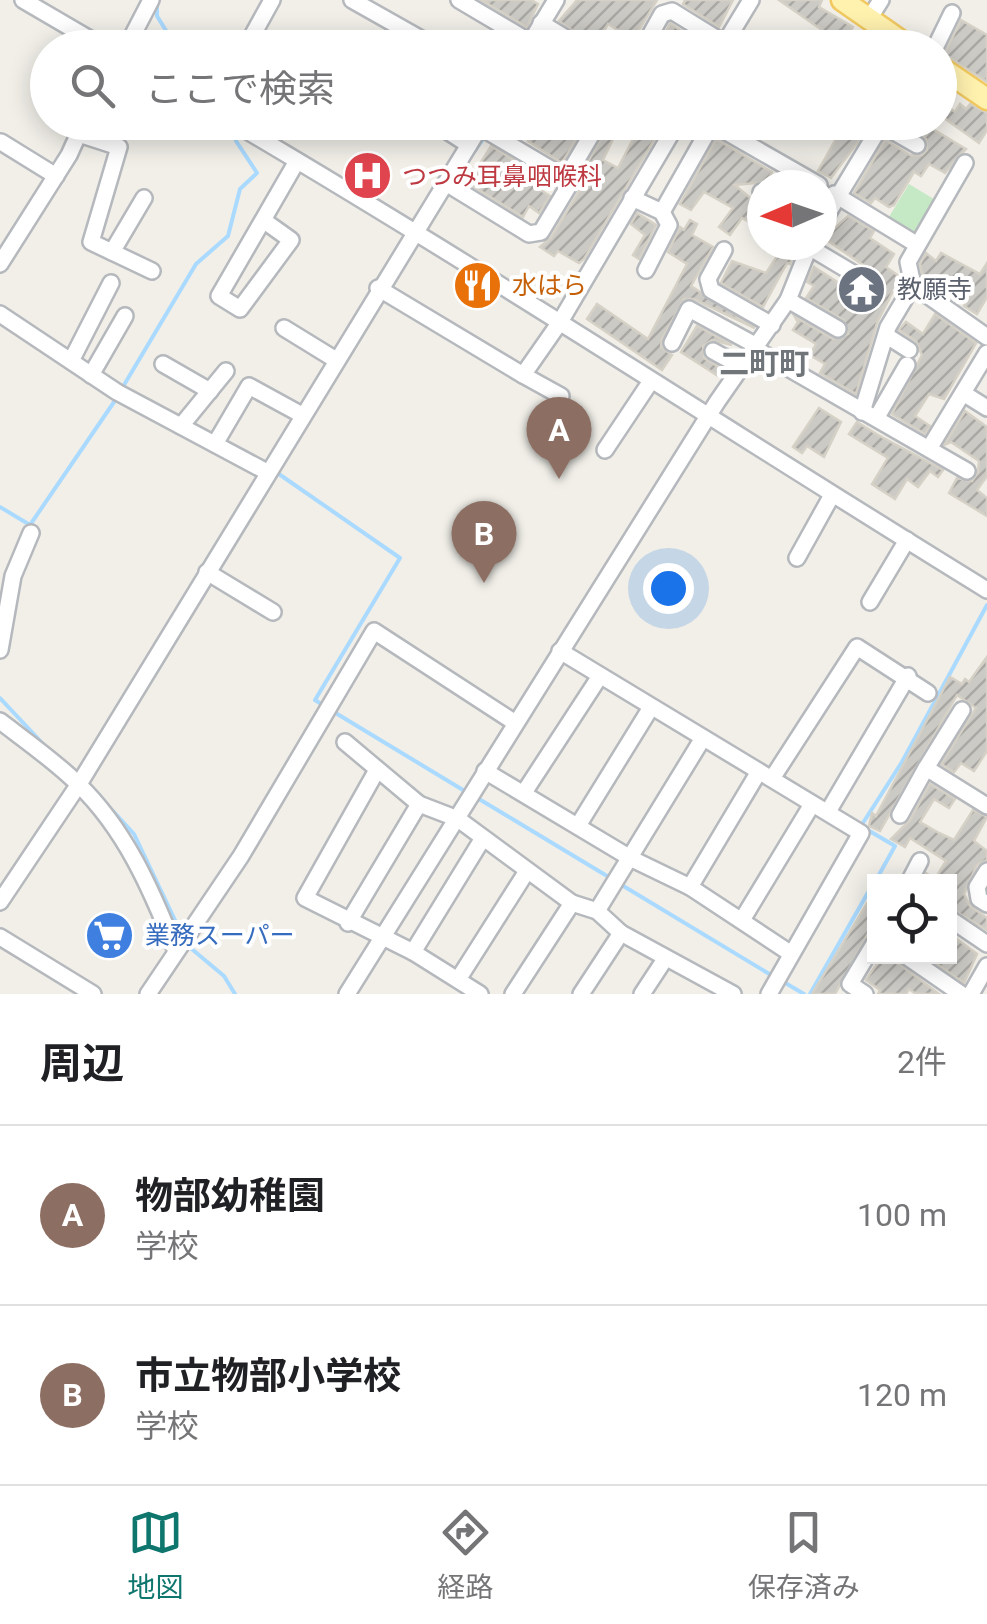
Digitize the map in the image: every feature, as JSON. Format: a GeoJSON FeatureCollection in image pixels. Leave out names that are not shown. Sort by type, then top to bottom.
{"type":"FeatureCollection","features":[{"type":"Feature","properties":{"kind":"main road"},"geometry":{"type":"LineString","coordinates":[[842,0],[885,30]]}},
{"type":"Feature","properties":{"kind":"main road"},"geometry":{"type":"LineString","coordinates":[[957,78],[987,98]]}},
{"type":"Feature","properties":{"kind":"street"},"geometry":{"type":"LineString","coordinates":[[23,0],[74,30]]}},
{"type":"Feature","properties":{"kind":"street"},"geometry":{"type":"LineString","coordinates":[[135,30],[151,0]]}},
{"type":"Feature","properties":{"kind":"street"},"geometry":{"type":"LineString","coordinates":[[255,30],[272,0]]}},
{"type":"Feature","properties":{"kind":"street"},"geometry":{"type":"LineString","coordinates":[[352,0],[408,30]]}},
{"type":"Feature","properties":{"kind":"street"},"geometry":{"type":"LineString","coordinates":[[459,0],[506,30]]}},
{"type":"Feature","properties":{"kind":"street"},"geometry":{"type":"LineString","coordinates":[[538,30],[556,0]]}},
{"type":"Feature","properties":{"kind":"street"},"geometry":{"type":"LineString","coordinates":[[869,19],[880,0]]}},
{"type":"Feature","properties":{"kind":"street"},"geometry":{"type":"LineString","coordinates":[[734,30],[749,2]]}},
{"type":"Feature","properties":{"kind":"street"},"geometry":{"type":"LineString","coordinates":[[653,30],[662,14],[672,11],[701,30]]}},
{"type":"Feature","properties":{"kind":"street"},"geometry":{"type":"LineString","coordinates":[[944,30],[952,14]]}},
{"type":"Feature","properties":{"kind":"street"},"geometry":{"type":"LineString","coordinates":[[542,24],[552,30]]}},
{"type":"Feature","properties":{"kind":"street"},"geometry":{"type":"LineString","coordinates":[[0,264],[75,140]]}},
{"type":"Feature","properties":{"kind":"street"},"geometry":{"type":"LineString","coordinates":[[105,140],[119,147],[91,242],[152,270]]}},
{"type":"Feature","properties":{"kind":"street"},"geometry":{"type":"LineString","coordinates":[[262,140],[416,231],[987,590]]}},
{"type":"Feature","properties":{"kind":"street"},"geometry":{"type":"LineString","coordinates":[[461,140],[469,145]]}},
{"type":"Feature","properties":{"kind":"street"},"geometry":{"type":"LineString","coordinates":[[0,902],[78,784],[474,140]]}},
{"type":"Feature","properties":{"kind":"street"},"geometry":{"type":"LineString","coordinates":[[446,183],[529,234],[541,232],[572,182],[504,140]]}},
{"type":"Feature","properties":{"kind":"street"},"geometry":{"type":"LineString","coordinates":[[566,178],[588,140]]}},
{"type":"Feature","properties":{"kind":"street"},"geometry":{"type":"LineString","coordinates":[[523,375],[552,327],[560,322],[667,140]]}},
{"type":"Feature","properties":{"kind":"street"},"geometry":{"type":"LineString","coordinates":[[646,270],[703,140]]}},
{"type":"Feature","properties":{"kind":"street"},"geometry":{"type":"LineString","coordinates":[[740,140],[793,170]]}},
{"type":"Feature","properties":{"kind":"street"},"geometry":{"type":"LineString","coordinates":[[837,201],[873,140]]}},
{"type":"Feature","properties":{"kind":"street"},"geometry":{"type":"LineString","coordinates":[[906,140],[916,145]]}},
{"type":"Feature","properties":{"kind":"street"},"geometry":{"type":"LineString","coordinates":[[2,142],[56,176]]}},
{"type":"Feature","properties":{"kind":"street"},"geometry":{"type":"LineString","coordinates":[[262,220],[292,240],[240,308],[219,296],[262,220],[297,161]]}},
{"type":"Feature","properties":{"kind":"street"},"geometry":{"type":"LineString","coordinates":[[965,162],[900,268],[913,285],[987,337]]}},
{"type":"Feature","properties":{"kind":"street"},"geometry":{"type":"LineString","coordinates":[[837,195],[916,244]]}},
{"type":"Feature","properties":{"kind":"street"},"geometry":{"type":"LineString","coordinates":[[112,252],[144,198]]}},
{"type":"Feature","properties":{"kind":"street"},"geometry":{"type":"LineString","coordinates":[[632,198],[666,218]]}},
{"type":"Feature","properties":{"kind":"street"},"geometry":{"type":"LineString","coordinates":[[724,250],[708,278],[711,290],[772,325]]}},
{"type":"Feature","properties":{"kind":"street"},"geometry":{"type":"LineString","coordinates":[[347,994],[380,936],[458,819],[514,722],[772,325],[804,260]]}},
{"type":"Feature","properties":{"kind":"street"},"geometry":{"type":"LineString","coordinates":[[832,260],[856,275]]}},
{"type":"Feature","properties":{"kind":"street"},"geometry":{"type":"LineString","coordinates":[[71,362],[110,283]]}},
{"type":"Feature","properties":{"kind":"street"},"geometry":{"type":"LineString","coordinates":[[870,415],[887,336],[913,285]]}},
{"type":"Feature","properties":{"kind":"street"},"geometry":{"type":"LineString","coordinates":[[381,290],[562,396],[541,430]]}},
{"type":"Feature","properties":{"kind":"street"},"geometry":{"type":"LineString","coordinates":[[789,293],[838,329]]}},
{"type":"Feature","properties":{"kind":"street"},"geometry":{"type":"LineString","coordinates":[[672,343],[689,309],[967,470]]}},
{"type":"Feature","properties":{"kind":"street"},"geometry":{"type":"LineString","coordinates":[[0,314],[91,375],[267,472]]}},
{"type":"Feature","properties":{"kind":"street"},"geometry":{"type":"LineString","coordinates":[[91,375],[126,316]]}},
{"type":"Feature","properties":{"kind":"street"},"geometry":{"type":"LineString","coordinates":[[284,328],[336,360]]}},
{"type":"Feature","properties":{"kind":"street"},"geometry":{"type":"LineString","coordinates":[[870,415],[908,357],[887,336]]}},
{"type":"Feature","properties":{"kind":"street"},"geometry":{"type":"LineString","coordinates":[[714,351],[742,368]]}},
{"type":"Feature","properties":{"kind":"street"},"geometry":{"type":"LineString","coordinates":[[930,446],[983,360]]}},
{"type":"Feature","properties":{"kind":"street"},"geometry":{"type":"LineString","coordinates":[[163,364],[210,390]]}},
{"type":"Feature","properties":{"kind":"street"},"geometry":{"type":"LineString","coordinates":[[181,426],[226,371]]}},
{"type":"Feature","properties":{"kind":"street"},"geometry":{"type":"LineString","coordinates":[[605,450],[650,381]]}},
{"type":"Feature","properties":{"kind":"street"},"geometry":{"type":"LineString","coordinates":[[215,444],[248,386],[302,416]]}},
{"type":"Feature","properties":{"kind":"street"},"geometry":{"type":"LineString","coordinates":[[963,394],[987,408]]}},
{"type":"Feature","properties":{"kind":"street"},"geometry":{"type":"LineString","coordinates":[[798,558],[832,494]]}},
{"type":"Feature","properties":{"kind":"street"},"geometry":{"type":"LineString","coordinates":[[0,650],[6,572],[32,533]]}},
{"type":"Feature","properties":{"kind":"street"},"geometry":{"type":"LineString","coordinates":[[870,602],[907,540]]}},
{"type":"Feature","properties":{"kind":"street"},"geometry":{"type":"LineString","coordinates":[[207,572],[273,612]]}},
{"type":"Feature","properties":{"kind":"street"},"geometry":{"type":"LineString","coordinates":[[148,994],[175,948],[241,856],[374,631],[514,722]]}},
{"type":"Feature","properties":{"kind":"street"},"geometry":{"type":"LineString","coordinates":[[690,887],[857,647],[908,676],[928,693]]}},
{"type":"Feature","properties":{"kind":"street"},"geometry":{"type":"LineString","coordinates":[[560,651],[650,709],[766,775],[810,806],[828,810],[861,833],[769,994]]}},
{"type":"Feature","properties":{"kind":"street"},"geometry":{"type":"LineString","coordinates":[[525,791],[600,676]]}},
{"type":"Feature","properties":{"kind":"street"},"geometry":{"type":"LineString","coordinates":[[828,810],[908,676]]}},
{"type":"Feature","properties":{"kind":"street"},"geometry":{"type":"LineString","coordinates":[[580,824],[650,709]]}},
{"type":"Feature","properties":{"kind":"street"},"geometry":{"type":"LineString","coordinates":[[900,815],[962,710]]}},
{"type":"Feature","properties":{"kind":"street"},"geometry":{"type":"LineString","coordinates":[[0,721],[78,784],[145,874],[175,948]]}},
{"type":"Feature","properties":{"kind":"street"},"geometry":{"type":"LineString","coordinates":[[597,911],[704,738]]}},
{"type":"Feature","properties":{"kind":"street"},"geometry":{"type":"LineString","coordinates":[[345,742],[419,804],[458,819],[572,903],[597,911],[622,933],[708,988],[732,994]]}},
{"type":"Feature","properties":{"kind":"street"},"geometry":{"type":"LineString","coordinates":[[926,768],[987,806]]}},
{"type":"Feature","properties":{"kind":"street"},"geometry":{"type":"LineString","coordinates":[[377,770],[304,898],[413,952],[480,994]]}},
{"type":"Feature","properties":{"kind":"street"},"geometry":{"type":"LineString","coordinates":[[486,771],[580,824],[632,859],[690,887],[790,953]]}},
{"type":"Feature","properties":{"kind":"street"},"geometry":{"type":"LineString","coordinates":[[348,922],[419,804]]}},
{"type":"Feature","properties":{"kind":"street"},"geometry":{"type":"LineString","coordinates":[[742,920],[810,806]]}},
{"type":"Feature","properties":{"kind":"street"},"geometry":{"type":"LineString","coordinates":[[413,952],[483,838]]}},
{"type":"Feature","properties":{"kind":"street"},"geometry":{"type":"LineString","coordinates":[[913,874],[920,861]]}},
{"type":"Feature","properties":{"kind":"street"},"geometry":{"type":"LineString","coordinates":[[459,978],[527,871]]}},
{"type":"Feature","properties":{"kind":"street"},"geometry":{"type":"LineString","coordinates":[[987,871],[977,887],[980,899],[987,904]]}},
{"type":"Feature","properties":{"kind":"street"},"geometry":{"type":"LineString","coordinates":[[513,994],[572,903]]}},
{"type":"Feature","properties":{"kind":"street"},"geometry":{"type":"LineString","coordinates":[[957,924],[987,944]]}},
{"type":"Feature","properties":{"kind":"street"},"geometry":{"type":"LineString","coordinates":[[581,994],[622,933]]}},
{"type":"Feature","properties":{"kind":"street"},"geometry":{"type":"LineString","coordinates":[[0,937],[93,994]]}},
{"type":"Feature","properties":{"kind":"street"},"geometry":{"type":"LineString","coordinates":[[865,994],[850,984],[867,956]]}},
{"type":"Feature","properties":{"kind":"street"},"geometry":{"type":"LineString","coordinates":[[642,994],[665,959]]}},
{"type":"Feature","properties":{"kind":"street"},"geometry":{"type":"LineString","coordinates":[[918,964],[961,994]]}},
{"type":"Feature","properties":{"kind":"street"},"geometry":{"type":"LineString","coordinates":[[970,994],[987,966]]}},
{"type":"Feature","properties":{"kind":"green space"},"geometry":{"type":"Polygon","coordinates":[[[909,184],[937,201],[915,238],[886,222],[909,184]]]}},
{"type":"Feature","properties":{"kind":"building"},"geometry":{"type":"Polygon","coordinates":[[[481,0],[531,0],[538,4],[527,27],[481,0]]]}},
{"type":"Feature","properties":{"kind":"building"},"geometry":{"type":"Polygon","coordinates":[[[577,0],[657,0],[639,30],[617,30],[608,24],[605,30],[571,30],[559,21],[577,0]]]}},
{"type":"Feature","properties":{"kind":"building"},"geometry":{"type":"Polygon","coordinates":[[[685,0],[733,0],[719,27],[683,4],[685,0]]]}},
{"type":"Feature","properties":{"kind":"building"},"geometry":{"type":"Polygon","coordinates":[[[779,0],[822,0],[819,7],[853,27],[822,30],[779,0]]]}},
{"type":"Feature","properties":{"kind":"building"},"geometry":{"type":"Polygon","coordinates":[[[961,20],[987,35],[987,82],[957,62],[956,30],[961,20]]]}},
{"type":"Feature","properties":{"kind":"building"},"geometry":{"type":"Polygon","coordinates":[[[960,104],[966,109],[970,104],[987,113],[987,130],[979,143],[957,127],[960,104]]]}},
{"type":"Feature","properties":{"kind":"building"},"geometry":{"type":"Polygon","coordinates":[[[529,140],[576,140],[562,163],[529,140]]]}},
{"type":"Feature","properties":{"kind":"building"},"geometry":{"type":"Polygon","coordinates":[[[600,140],[612,140],[603,160],[618,168],[633,140],[654,140],[579,263],[558,251],[554,256],[540,247],[551,238],[581,188],[584,169],[600,140]]]}},
{"type":"Feature","properties":{"kind":"building"},"geometry":{"type":"Polygon","coordinates":[[[715,140],[769,170],[747,170],[747,184],[735,185],[747,195],[747,221],[742,218],[730,235],[719,227],[733,208],[704,192],[691,210],[680,204],[715,140]]]}},
{"type":"Feature","properties":{"kind":"building"},"geometry":{"type":"Polygon","coordinates":[[[835,140],[859,140],[837,170],[819,170],[835,140]]]}},
{"type":"Feature","properties":{"kind":"building"},"geometry":{"type":"Polygon","coordinates":[[[885,140],[910,155],[922,155],[927,150],[926,140],[951,140],[966,149],[945,173],[929,164],[921,176],[914,172],[889,207],[875,198],[871,203],[854,193],[885,140]]]}},
{"type":"Feature","properties":{"kind":"building"},"geometry":{"type":"Polygon","coordinates":[[[491,146],[542,177],[536,187],[550,196],[539,213],[529,206],[523,217],[461,179],[478,167],[491,146]]]}},
{"type":"Feature","properties":{"kind":"building"},"geometry":{"type":"Polygon","coordinates":[[[637,213],[656,225],[639,259],[633,255],[645,235],[631,224],[637,213]]]}},
{"type":"Feature","properties":{"kind":"building"},"geometry":{"type":"Polygon","coordinates":[[[848,216],[874,231],[870,238],[894,254],[886,267],[900,277],[877,323],[856,394],[820,373],[825,364],[810,355],[816,344],[793,330],[798,322],[795,317],[833,339],[848,334],[844,320],[806,298],[814,286],[807,282],[814,267],[850,290],[866,280],[866,267],[837,247],[837,226],[848,216]]]}},
{"type":"Feature","properties":{"kind":"building"},"geometry":{"type":"Polygon","coordinates":[[[690,220],[697,224],[692,235],[713,247],[691,286],[755,328],[694,299],[684,299],[662,339],[661,347],[672,355],[662,370],[587,319],[597,304],[648,339],[687,264],[668,252],[680,227],[684,230],[690,220]]]}},
{"type":"Feature","properties":{"kind":"building"},"geometry":{"type":"Polygon","coordinates":[[[926,253],[936,261],[941,253],[980,274],[987,263],[987,297],[977,314],[964,306],[970,295],[953,283],[946,294],[923,278],[920,264],[926,253]]]}},
{"type":"Feature","properties":{"kind":"building"},"geometry":{"type":"Polygon","coordinates":[[[774,260],[792,260],[763,307],[721,283],[732,261],[766,273],[774,260]]]}},
{"type":"Feature","properties":{"kind":"building"},"geometry":{"type":"Polygon","coordinates":[[[935,314],[976,343],[944,399],[929,394],[915,416],[930,426],[925,434],[892,414],[922,355],[916,341],[899,330],[906,322],[923,334],[935,314]]]}},
{"type":"Feature","properties":{"kind":"building"},"geometry":{"type":"Polygon","coordinates":[[[697,326],[732,345],[712,340],[703,346],[704,358],[722,369],[718,376],[681,352],[697,326]]]}},
{"type":"Feature","properties":{"kind":"building"},"geometry":{"type":"Polygon","coordinates":[[[819,408],[841,422],[824,457],[807,446],[802,453],[793,447],[819,408]]]}},
{"type":"Feature","properties":{"kind":"building"},"geometry":{"type":"Polygon","coordinates":[[[965,411],[987,427],[987,476],[977,490],[987,498],[987,516],[949,493],[957,478],[972,481],[978,472],[979,461],[951,442],[944,445],[965,411]]]}},
{"type":"Feature","properties":{"kind":"building"},"geometry":{"type":"Polygon","coordinates":[[[857,422],[943,470],[938,477],[930,471],[918,487],[907,479],[895,499],[872,484],[888,458],[849,434],[857,422]]]}},
{"type":"Feature","properties":{"kind":"building"},"geometry":{"type":"Polygon","coordinates":[[[987,657],[987,751],[974,771],[961,763],[954,772],[941,764],[976,708],[957,695],[880,831],[869,826],[872,813],[876,816],[950,677],[962,684],[965,679],[969,682],[987,657]]]}},
{"type":"Feature","properties":{"kind":"building"},"geometry":{"type":"Polygon","coordinates":[[[930,784],[955,799],[949,808],[934,799],[920,822],[939,833],[954,840],[973,810],[987,817],[974,841],[987,851],[987,860],[977,865],[964,894],[970,906],[987,918],[987,930],[957,912],[957,874],[938,874],[946,861],[910,838],[905,847],[891,839],[910,820],[930,784]]]}},
{"type":"Feature","properties":{"kind":"building"},"geometry":{"type":"Polygon","coordinates":[[[867,904],[867,935],[835,994],[812,994],[867,904]]]}},
{"type":"Feature","properties":{"kind":"building"},"geometry":{"type":"Polygon","coordinates":[[[957,939],[977,954],[964,983],[937,964],[957,964],[957,939]]]}},
{"type":"Feature","properties":{"kind":"building"},"geometry":{"type":"Polygon","coordinates":[[[877,964],[899,964],[939,994],[916,994],[909,989],[906,994],[878,994],[880,990],[866,980],[877,964]]]}},
{"type":"Feature","properties":{"kind":"waterway"},"geometry":{"type":"LineString","coordinates":[[157,3],[157,16],[166,30]]}},
{"type":"Feature","properties":{"kind":"waterway"},"geometry":{"type":"LineString","coordinates":[[468,160],[482,140]]}},
{"type":"Feature","properties":{"kind":"waterway"},"geometry":{"type":"LineString","coordinates":[[124,385],[196,264],[228,236],[240,189],[257,173],[236,141]]}},
{"type":"Feature","properties":{"kind":"waterway"},"geometry":{"type":"LineString","coordinates":[[0,507],[30,525],[114,402]]}},
{"type":"Feature","properties":{"kind":"waterway"},"geometry":{"type":"LineString","coordinates":[[276,472],[400,558],[315,700],[323,705]]}},
{"type":"Feature","properties":{"kind":"waterway"},"geometry":{"type":"LineString","coordinates":[[879,874],[895,846],[861,826],[902,762],[987,605]]}},
{"type":"Feature","properties":{"kind":"waterway"},"geometry":{"type":"LineString","coordinates":[[0,698],[44,745]]}},
{"type":"Feature","properties":{"kind":"waterway"},"geometry":{"type":"LineString","coordinates":[[334,712],[463,790]]}},
{"type":"Feature","properties":{"kind":"waterway"},"geometry":{"type":"LineString","coordinates":[[89,785],[134,834],[183,937]]}},
{"type":"Feature","properties":{"kind":"waterway"},"geometry":{"type":"LineString","coordinates":[[479,799],[612,879]]}},
{"type":"Feature","properties":{"kind":"waterway"},"geometry":{"type":"LineString","coordinates":[[620,884],[771,975]]}},
{"type":"Feature","properties":{"kind":"waterway"},"geometry":{"type":"LineString","coordinates":[[810,994],[867,894]]}},
{"type":"Feature","properties":{"kind":"waterway"},"geometry":{"type":"LineString","coordinates":[[187,945],[224,976],[235,994]]}},
{"type":"Feature","properties":{"kind":"waterway"},"geometry":{"type":"LineString","coordinates":[[782,981],[804,994]]}},
{"type":"Feature","properties":{"kind":"place","name":"つつみ耳鼻咽喉科"},"geometry":{"type":"Point","coordinates":[367,176]}},
{"type":"Feature","properties":{"kind":"place","name":"水はら"},"geometry":{"type":"Point","coordinates":[477,285]}},
{"type":"Feature","properties":{"kind":"place","name":"教願寺"},"geometry":{"type":"Point","coordinates":[862,289]}},
{"type":"Feature","properties":{"kind":"place","name":"物部幼稚園"},"geometry":{"type":"Point","coordinates":[559,479]}},
{"type":"Feature","properties":{"kind":"place","name":"市立物部小学校"},"geometry":{"type":"Point","coordinates":[484,583]}},
{"type":"Feature","properties":{"kind":"place","name":"業務スーパー"},"geometry":{"type":"Point","coordinates":[110,935]}},
{"type":"Feature","properties":{"kind":"district","name":"二町町"},"geometry":{"type":"Point","coordinates":[764,364]}}]}
